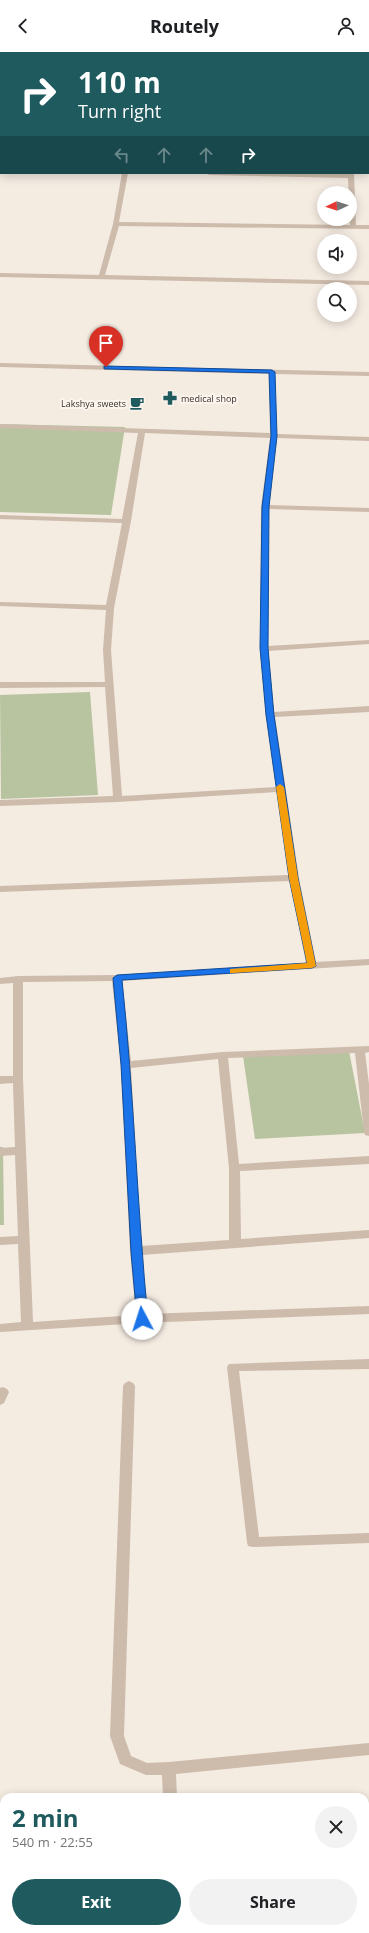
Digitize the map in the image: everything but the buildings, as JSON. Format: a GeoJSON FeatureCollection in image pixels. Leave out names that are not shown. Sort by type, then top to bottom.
{"type":"FeatureCollection","features":[{"type":"Feature","properties":{"kind":"street"},"geometry":{"type":"LineString","coordinates":[[101,278],[116,224],[125,174]]}},
{"type":"Feature","properties":{"kind":"street"},"geometry":{"type":"LineString","coordinates":[[280,174],[351,175],[352,227]]}},
{"type":"Feature","properties":{"kind":"street"},"geometry":{"type":"LineString","coordinates":[[116,224],[369,227]]}},
{"type":"Feature","properties":{"kind":"street"},"geometry":{"type":"LineString","coordinates":[[0,275],[369,283]]}},
{"type":"Feature","properties":{"kind":"street"},"geometry":{"type":"LineString","coordinates":[[0,365],[369,374]]}},
{"type":"Feature","properties":{"kind":"street"},"geometry":{"type":"LineString","coordinates":[[272,372],[274,436],[265,507],[264,648],[270,715],[294,878],[312,966]]}},
{"type":"Feature","properties":{"kind":"street"},"geometry":{"type":"LineString","coordinates":[[0,426],[369,439]]}},
{"type":"Feature","properties":{"kind":"street"},"geometry":{"type":"LineString","coordinates":[[118,799],[107,650],[110,608],[142,431]]}},
{"type":"Feature","properties":{"kind":"street"},"geometry":{"type":"LineString","coordinates":[[265,507],[369,510]]}},
{"type":"Feature","properties":{"kind":"street"},"geometry":{"type":"LineString","coordinates":[[0,517],[126,521]]}},
{"type":"Feature","properties":{"kind":"street"},"geometry":{"type":"LineString","coordinates":[[0,604],[110,608]]}},
{"type":"Feature","properties":{"kind":"street"},"geometry":{"type":"LineString","coordinates":[[264,648],[369,642]]}},
{"type":"Feature","properties":{"kind":"street"},"geometry":{"type":"LineString","coordinates":[[0,685],[109,684]]}},
{"type":"Feature","properties":{"kind":"street"},"geometry":{"type":"LineString","coordinates":[[270,715],[369,709]]}},
{"type":"Feature","properties":{"kind":"street"},"geometry":{"type":"LineString","coordinates":[[0,803],[118,799],[281,789]]}},
{"type":"Feature","properties":{"kind":"street"},"geometry":{"type":"LineString","coordinates":[[0,889],[294,878]]}},
{"type":"Feature","properties":{"kind":"street"},"geometry":{"type":"LineString","coordinates":[[0,981],[18,979],[117,978],[369,962]]}},
{"type":"Feature","properties":{"kind":"street"},"geometry":{"type":"LineString","coordinates":[[117,978],[126,1065],[136,1252],[142,1319]]}},
{"type":"Feature","properties":{"kind":"street"},"geometry":{"type":"LineString","coordinates":[[18,979],[18,1079],[27,1326]]}},
{"type":"Feature","properties":{"kind":"street"},"geometry":{"type":"LineString","coordinates":[[126,1065],[223,1055],[365,1050],[369,1132]]}},
{"type":"Feature","properties":{"kind":"street"},"geometry":{"type":"LineString","coordinates":[[223,1055],[234,1168],[235,1244]]}},
{"type":"Feature","properties":{"kind":"street"},"geometry":{"type":"LineString","coordinates":[[0,1080],[18,1079]]}},
{"type":"Feature","properties":{"kind":"street"},"geometry":{"type":"LineString","coordinates":[[0,1152],[20,1151]]}},
{"type":"Feature","properties":{"kind":"street"},"geometry":{"type":"LineString","coordinates":[[234,1168],[369,1160]]}},
{"type":"Feature","properties":{"kind":"street"},"geometry":{"type":"LineString","coordinates":[[136,1252],[369,1234]]}},
{"type":"Feature","properties":{"kind":"street"},"geometry":{"type":"LineString","coordinates":[[0,1242],[24,1240]]}},
{"type":"Feature","properties":{"kind":"street"},"geometry":{"type":"LineString","coordinates":[[0,1328],[142,1319],[369,1310]]}},
{"type":"Feature","properties":{"kind":"street"},"geometry":{"type":"LineString","coordinates":[[369,1364],[233,1367],[253,1542],[369,1538]]}},
{"type":"Feature","properties":{"kind":"street"},"geometry":{"type":"LineString","coordinates":[[129,1386],[117,1736],[125,1760],[146,1769],[169,1768],[369,1749]]}},
{"type":"Feature","properties":{"kind":"street"},"geometry":{"type":"LineString","coordinates":[[169,1768],[170,1793]]}},
{"type":"Feature","properties":{"kind":"green space"},"geometry":{"type":"Polygon","coordinates":[[[0,424],[125,427],[111,515],[0,512],[0,424]]]}},
{"type":"Feature","properties":{"kind":"green space"},"geometry":{"type":"Polygon","coordinates":[[[90,692],[98,795],[1,799],[0,695],[90,692]]]}},
{"type":"Feature","properties":{"kind":"green space"},"geometry":{"type":"Polygon","coordinates":[[[349,1051],[365,1133],[255,1139],[243,1056],[349,1051]]]}},
{"type":"Feature","properties":{"kind":"green space"},"geometry":{"type":"Polygon","coordinates":[[[0,1147],[3,1147],[4,1225],[0,1225],[0,1147]]]}},
{"type":"Feature","properties":{"kind":"slow traffic"},"geometry":{"type":"LineString","coordinates":[[233,971],[312,966],[294,878],[280,787]]}},
{"type":"Feature","properties":{"kind":"place","name":"medical shop"},"geometry":{"type":"Point","coordinates":[170,398]}},
{"type":"Feature","properties":{"kind":"place","name":"Lakshya sweets"},"geometry":{"type":"Point","coordinates":[137,403]}},
{"type":"Feature","properties":{"kind":"route"},"geometry":{"type":"LineString","coordinates":[[106,367],[272,372],[274,436],[265,507],[264,648],[270,715],[294,878],[312,966],[117,978],[126,1065],[136,1252],[142,1319]]}}]}
